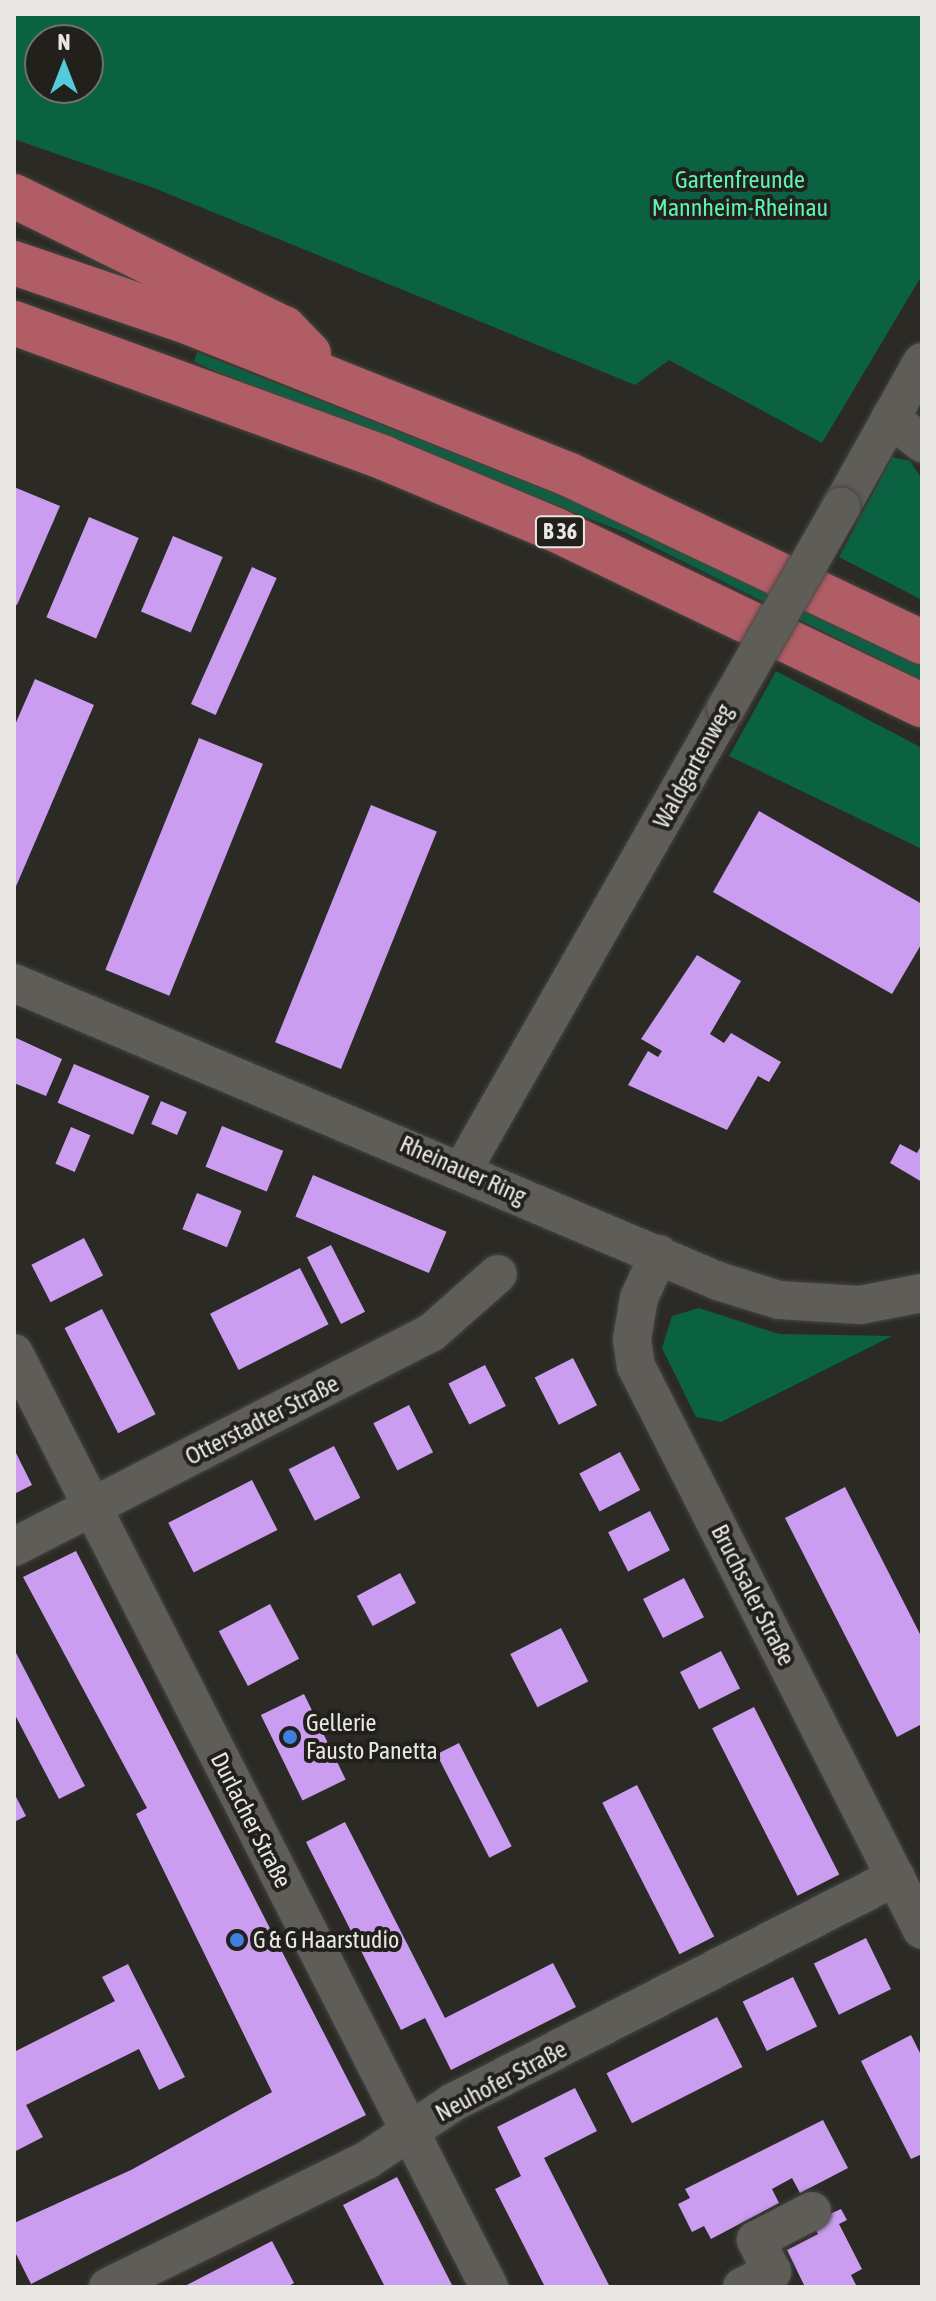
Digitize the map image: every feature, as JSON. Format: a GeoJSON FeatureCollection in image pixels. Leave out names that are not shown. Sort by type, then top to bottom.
{"type":"FeatureCollection","features":[{"type":"Feature","properties":{"kind":"highway"},"geometry":{"type":"LineString","coordinates":[[14,196],[284,328],[333,378]]}},
{"type":"Feature","properties":{"kind":"highway","name":"B 36"},"geometry":{"type":"LineString","coordinates":[[14,263],[333,378],[570,475],[922,642]]}},
{"type":"Feature","properties":{"kind":"highway","name":"B 36"},"geometry":{"type":"LineString","coordinates":[[14,323],[92,348],[556,530],[922,705]]}},
{"type":"Feature","properties":{"kind":"highway"},"geometry":{"type":"LineString","coordinates":[[14,351],[92,348]]}},
{"type":"Feature","properties":{"kind":"street","name":"Waldgartenweg"},"geometry":{"type":"LineString","coordinates":[[463,1169],[922,362]]}},
{"type":"Feature","properties":{"kind":"street"},"geometry":{"type":"LineString","coordinates":[[890,418],[922,443]]}},
{"type":"Feature","properties":{"kind":"street","name":"Rheinauer Ring"},"geometry":{"type":"LineString","coordinates":[[14,983],[463,1169],[659,1254],[779,1300],[860,1305],[922,1293]]}},
{"type":"Feature","properties":{"kind":"street","name":"Bruchsaler Straße"},"geometry":{"type":"LineString","coordinates":[[659,1254],[639,1298],[632,1339],[636,1366],[922,1930]]}},
{"type":"Feature","properties":{"kind":"street","name":"Otterstadter Straße"},"geometry":{"type":"LineString","coordinates":[[14,1547],[431,1333],[498,1274]]}},
{"type":"Feature","properties":{"kind":"street","name":"Durlacher Straße"},"geometry":{"type":"LineString","coordinates":[[14,1353],[489,2287]]}},
{"type":"Feature","properties":{"kind":"street","name":"Neuhofer Straße"},"geometry":{"type":"LineString","coordinates":[[108,2287],[367,2160],[410,2131],[896,1877]]}},
{"type":"Feature","properties":{"kind":"street"},"geometry":{"type":"LineString","coordinates":[[765,2282],[756,2240],[812,2211]]}},
{"type":"Feature","properties":{"kind":"green space","name":"Gartenfreunde Mannheim-Rheinau"},"geometry":{"type":"Polygon","coordinates":[[[14,14],[922,14],[922,275],[822,443],[669,360],[635,385],[154,188],[14,139],[14,14]]]}},
{"type":"Feature","properties":{"kind":"green space"},"geometry":{"type":"Polygon","coordinates":[[[197,352],[599,510],[807,603],[922,665],[922,681],[626,533],[212,370],[194,361],[197,352]]]}},
{"type":"Feature","properties":{"kind":"green space"},"geometry":{"type":"Polygon","coordinates":[[[892,457],[910,461],[922,479],[922,600],[839,557],[892,457]]]}},
{"type":"Feature","properties":{"kind":"green space"},"geometry":{"type":"Polygon","coordinates":[[[776,671],[922,748],[922,849],[729,756],[776,671]]]}},
{"type":"Feature","properties":{"kind":"green space"},"geometry":{"type":"Polygon","coordinates":[[[699,1308],[779,1334],[892,1336],[721,1422],[696,1417],[662,1348],[672,1316],[699,1308]]]}},
{"type":"Feature","properties":{"kind":"building"},"geometry":{"type":"Polygon","coordinates":[[[14,487],[60,506],[17,605],[14,604],[14,487]]]}},
{"type":"Feature","properties":{"kind":"building"},"geometry":{"type":"Polygon","coordinates":[[[89,517],[139,538],[96,638],[46,617],[89,517]]]}},
{"type":"Feature","properties":{"kind":"building"},"geometry":{"type":"Polygon","coordinates":[[[173,536],[223,557],[191,633],[141,611],[173,536]]]}},
{"type":"Feature","properties":{"kind":"building"},"geometry":{"type":"Polygon","coordinates":[[[252,567],[277,578],[216,715],[191,704],[252,567]]]}},
{"type":"Feature","properties":{"kind":"building"},"geometry":{"type":"Polygon","coordinates":[[[35,679],[94,705],[14,891],[14,727],[35,679]]]}},
{"type":"Feature","properties":{"kind":"building"},"geometry":{"type":"Polygon","coordinates":[[[199,738],[263,764],[169,996],[105,970],[199,738]]]}},
{"type":"Feature","properties":{"kind":"building"},"geometry":{"type":"Polygon","coordinates":[[[371,805],[437,832],[341,1069],[275,1042],[371,805]]]}},
{"type":"Feature","properties":{"kind":"building"},"geometry":{"type":"Polygon","coordinates":[[[759,811],[922,904],[922,943],[892,994],[713,892],[759,811]]]}},
{"type":"Feature","properties":{"kind":"building"},"geometry":{"type":"Polygon","coordinates":[[[697,955],[741,981],[710,1034],[724,1043],[731,1033],[781,1062],[769,1082],[758,1076],[727,1130],[628,1085],[648,1051],[658,1057],[662,1051],[641,1039],[697,955]]]}},
{"type":"Feature","properties":{"kind":"building"},"geometry":{"type":"Polygon","coordinates":[[[14,1037],[62,1059],[46,1096],[14,1083],[14,1037]]]}},
{"type":"Feature","properties":{"kind":"building"},"geometry":{"type":"Polygon","coordinates":[[[74,1064],[149,1096],[133,1135],[58,1103],[74,1064]]]}},
{"type":"Feature","properties":{"kind":"building"},"geometry":{"type":"Polygon","coordinates":[[[161,1101],[187,1112],[177,1135],[151,1124],[161,1101]]]}},
{"type":"Feature","properties":{"kind":"building"},"geometry":{"type":"Polygon","coordinates":[[[222,1126],[283,1151],[267,1192],[206,1167],[222,1126]]]}},
{"type":"Feature","properties":{"kind":"building"},"geometry":{"type":"Polygon","coordinates":[[[71,1127],[90,1135],[75,1172],[55,1164],[71,1127]]]}},
{"type":"Feature","properties":{"kind":"building"},"geometry":{"type":"Polygon","coordinates":[[[900,1144],[917,1153],[922,1144],[922,1182],[890,1163],[900,1144]]]}},
{"type":"Feature","properties":{"kind":"building"},"geometry":{"type":"Polygon","coordinates":[[[313,1175],[446,1232],[429,1273],[295,1216],[313,1175]]]}},
{"type":"Feature","properties":{"kind":"building"},"geometry":{"type":"Polygon","coordinates":[[[197,1193],[242,1211],[227,1247],[182,1229],[197,1193]]]}},
{"type":"Feature","properties":{"kind":"building"},"geometry":{"type":"Polygon","coordinates":[[[84,1238],[103,1275],[50,1302],[31,1265],[84,1238]]]}},
{"type":"Feature","properties":{"kind":"building"},"geometry":{"type":"Polygon","coordinates":[[[331,1245],[365,1312],[341,1324],[307,1257],[331,1245]]]}},
{"type":"Feature","properties":{"kind":"building"},"geometry":{"type":"Polygon","coordinates":[[[300,1268],[329,1324],[239,1370],[210,1314],[300,1268]]]}},
{"type":"Feature","properties":{"kind":"building"},"geometry":{"type":"Polygon","coordinates":[[[102,1309],[156,1414],[118,1433],[65,1328],[102,1309]]]}},
{"type":"Feature","properties":{"kind":"building"},"geometry":{"type":"Polygon","coordinates":[[[573,1358],[597,1405],[559,1425],[535,1378],[573,1358]]]}},
{"type":"Feature","properties":{"kind":"building"},"geometry":{"type":"Polygon","coordinates":[[[485,1365],[506,1406],[469,1425],[448,1384],[485,1365]]]}},
{"type":"Feature","properties":{"kind":"building"},"geometry":{"type":"Polygon","coordinates":[[[409,1405],[433,1452],[397,1470],[373,1423],[409,1405]]]}},
{"type":"Feature","properties":{"kind":"building"},"geometry":{"type":"Polygon","coordinates":[[[334,1446],[360,1498],[315,1521],[289,1469],[334,1446]]]}},
{"type":"Feature","properties":{"kind":"building"},"geometry":{"type":"Polygon","coordinates":[[[14,1449],[32,1485],[14,1494],[14,1449]]]}},
{"type":"Feature","properties":{"kind":"building"},"geometry":{"type":"Polygon","coordinates":[[[620,1452],[640,1490],[600,1512],[579,1474],[620,1452]]]}},
{"type":"Feature","properties":{"kind":"building"},"geometry":{"type":"Polygon","coordinates":[[[252,1480],[277,1530],[194,1573],[168,1523],[252,1480]]]}},
{"type":"Feature","properties":{"kind":"building"},"geometry":{"type":"Polygon","coordinates":[[[845,1487],[922,1638],[922,1724],[897,1737],[785,1518],[845,1487]]]}},
{"type":"Feature","properties":{"kind":"building"},"geometry":{"type":"Polygon","coordinates":[[[650,1511],[670,1550],[628,1572],[608,1532],[650,1511]]]}},
{"type":"Feature","properties":{"kind":"building"},"geometry":{"type":"Polygon","coordinates":[[[76,1551],[366,2115],[31,2284],[14,2250],[14,2223],[131,2170],[272,2092],[136,1814],[147,1808],[23,1577],[76,1551]]]}},
{"type":"Feature","properties":{"kind":"building"},"geometry":{"type":"Polygon","coordinates":[[[400,1573],[416,1603],[373,1626],[357,1596],[400,1573]]]}},
{"type":"Feature","properties":{"kind":"building"},"geometry":{"type":"Polygon","coordinates":[[[684,1578],[704,1617],[663,1638],[643,1599],[684,1578]]]}},
{"type":"Feature","properties":{"kind":"building"},"geometry":{"type":"Polygon","coordinates":[[[270,1604],[299,1659],[248,1686],[219,1631],[270,1604]]]}},
{"type":"Feature","properties":{"kind":"building"},"geometry":{"type":"Polygon","coordinates":[[[561,1628],[588,1681],[537,1707],[510,1654],[561,1628]]]}},
{"type":"Feature","properties":{"kind":"building"},"geometry":{"type":"Polygon","coordinates":[[[14,1649],[85,1786],[59,1799],[14,1713],[14,1649]]]}},
{"type":"Feature","properties":{"kind":"building"},"geometry":{"type":"Polygon","coordinates":[[[721,1651],[740,1688],[699,1709],[680,1672],[721,1651]]]}},
{"type":"Feature","properties":{"kind":"building"},"geometry":{"type":"Polygon","coordinates":[[[304,1694],[346,1779],[303,1800],[261,1715],[304,1694]]]}},
{"type":"Feature","properties":{"kind":"building"},"geometry":{"type":"Polygon","coordinates":[[[754,1707],[839,1875],[797,1896],[712,1728],[754,1707]]]}},
{"type":"Feature","properties":{"kind":"building"},"geometry":{"type":"Polygon","coordinates":[[[459,1743],[512,1846],[489,1858],[437,1754],[459,1743]]]}},
{"type":"Feature","properties":{"kind":"building"},"geometry":{"type":"Polygon","coordinates":[[[637,1785],[714,1936],[679,1954],[602,1803],[637,1785]]]}},
{"type":"Feature","properties":{"kind":"building"},"geometry":{"type":"Polygon","coordinates":[[[14,1793],[26,1816],[14,1822],[14,1793]]]}},
{"type":"Feature","properties":{"kind":"building"},"geometry":{"type":"Polygon","coordinates":[[[345,1822],[445,2018],[553,1963],[576,2007],[451,2070],[425,2018],[401,2030],[306,1842],[345,1822]]]}},
{"type":"Feature","properties":{"kind":"building"},"geometry":{"type":"Polygon","coordinates":[[[866,1938],[891,1989],[839,2015],[814,1963],[866,1938]]]}},
{"type":"Feature","properties":{"kind":"building"},"geometry":{"type":"Polygon","coordinates":[[[128,1964],[185,2077],[159,2090],[139,2049],[26,2105],[43,2137],[14,2152],[14,2052],[115,2001],[102,1977],[128,1964]]]}},
{"type":"Feature","properties":{"kind":"building"},"geometry":{"type":"Polygon","coordinates":[[[793,1977],[817,2026],[767,2051],[743,2002],[793,1977]]]}},
{"type":"Feature","properties":{"kind":"building"},"geometry":{"type":"Polygon","coordinates":[[[717,2017],[742,2067],[632,2123],[607,2073],[717,2017]]]}},
{"type":"Feature","properties":{"kind":"building"},"geometry":{"type":"Polygon","coordinates":[[[911,2035],[922,2057],[922,2154],[911,2159],[861,2061],[911,2035]]]}},
{"type":"Feature","properties":{"kind":"building"},"geometry":{"type":"Polygon","coordinates":[[[575,2088],[597,2131],[544,2158],[610,2287],[545,2287],[495,2189],[521,2176],[497,2127],[575,2088]]]}},
{"type":"Feature","properties":{"kind":"building"},"geometry":{"type":"Polygon","coordinates":[[[823,2120],[848,2168],[800,2193],[792,2178],[772,2189],[779,2203],[711,2239],[704,2226],[692,2232],[678,2204],[690,2198],[685,2189],[823,2120]]]}},
{"type":"Feature","properties":{"kind":"building"},"geometry":{"type":"Polygon","coordinates":[[[397,2177],[453,2287],[385,2287],[343,2205],[397,2177]]]}},
{"type":"Feature","properties":{"kind":"building"},"geometry":{"type":"Polygon","coordinates":[[[841,2209],[847,2220],[839,2224],[862,2269],[851,2275],[857,2287],[805,2287],[787,2250],[818,2234],[812,2222],[841,2209]]]}},
{"type":"Feature","properties":{"kind":"building"},"geometry":{"type":"Polygon","coordinates":[[[272,2241],[294,2283],[287,2287],[183,2287],[272,2241]]]}},
{"type":"Feature","properties":{"kind":"place","name":"Gellerie Fausto Panetta"},"geometry":{"type":"Point","coordinates":[290,1737]}},
{"type":"Feature","properties":{"kind":"place","name":"G & G Haarstudio"},"geometry":{"type":"Point","coordinates":[237,1940]}}]}
